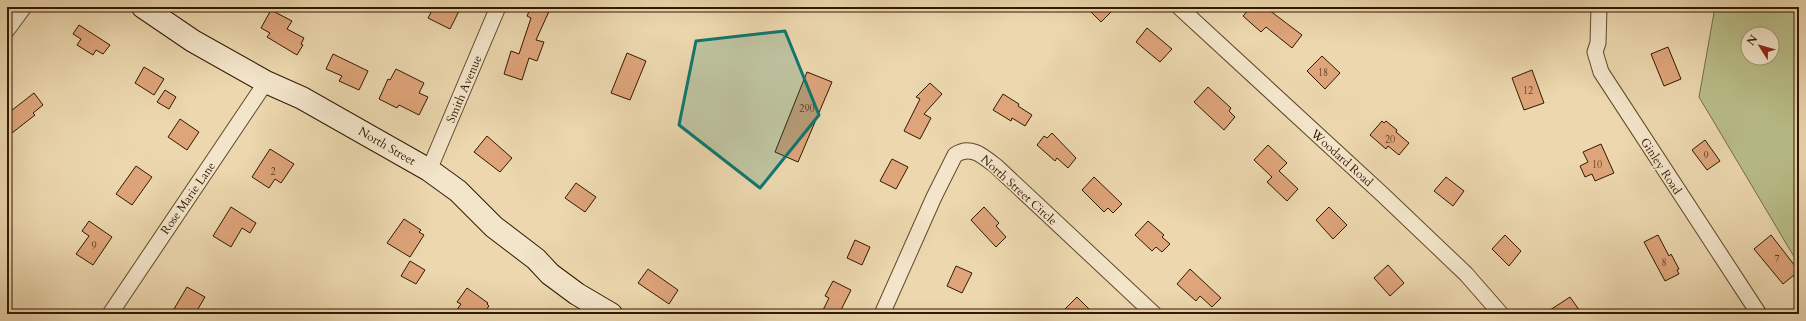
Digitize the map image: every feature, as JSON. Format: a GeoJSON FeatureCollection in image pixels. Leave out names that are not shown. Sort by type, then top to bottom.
{"type":"FeatureCollection","features":[{"type":"Feature","properties":{"kind":"street"},"geometry":{"type":"LineString","coordinates":[[7,30],[24,7]]}},
{"type":"Feature","properties":{"kind":"street","name":"North Street"},"geometry":{"type":"LineString","coordinates":[[143,7],[193,41],[266,82],[302,98],[429,170],[458,191],[494,227],[536,259],[550,274],[577,294],[611,314]]}},
{"type":"Feature","properties":{"kind":"street","name":"Smith Avenue"},"geometry":{"type":"LineString","coordinates":[[429,170],[498,7]]}},
{"type":"Feature","properties":{"kind":"street","name":"Woodard Road"},"geometry":{"type":"LineString","coordinates":[[1178,7],[1405,215],[1466,274],[1501,314]]}},
{"type":"Feature","properties":{"kind":"street","name":"Ginley Road"},"geometry":{"type":"LineString","coordinates":[[1599,7],[1598,43],[1596,52],[1601,72],[1759,314]]}},
{"type":"Feature","properties":{"kind":"street","name":"Rose Marie Lane"},"geometry":{"type":"LineString","coordinates":[[110,314],[266,82]]}},
{"type":"Feature","properties":{"kind":"street","name":"North Street Circle"},"geometry":{"type":"LineString","coordinates":[[882,314],[934,197],[955,155],[961,151],[975,151],[996,167],[1154,314]]}},
{"type":"Feature","properties":{"kind":"highlighted area"},"geometry":{"type":"Polygon","coordinates":[[[785,31],[819,115],[760,188],[679,125],[696,41],[785,31]]]}},
{"type":"Feature","properties":{"kind":"green space"},"geometry":{"type":"Polygon","coordinates":[[[1715,7],[1799,7],[1799,265],[1699,97],[1715,7]]]}},
{"type":"Feature","properties":{"kind":"building"},"geometry":{"type":"Polygon","coordinates":[[[434,7],[452,7],[459,11],[450,29],[428,18],[434,7]]]}},
{"type":"Feature","properties":{"kind":"building"},"geometry":{"type":"Polygon","coordinates":[[[531,7],[551,7],[536,40],[544,42],[537,61],[529,58],[522,80],[504,74],[511,51],[519,54],[531,18],[527,16],[531,7]]]}},
{"type":"Feature","properties":{"kind":"building"},"geometry":{"type":"Polygon","coordinates":[[[1086,7],[1116,7],[1101,22],[1086,7]]]}},
{"type":"Feature","properties":{"kind":"building"},"geometry":{"type":"Polygon","coordinates":[[[1251,7],[1265,7],[1302,35],[1292,48],[1266,27],[1261,32],[1243,16],[1251,7]]]}},
{"type":"Feature","properties":{"kind":"building"},"geometry":{"type":"Polygon","coordinates":[[[271,10],[292,21],[287,29],[304,38],[301,44],[303,45],[297,55],[267,37],[270,33],[261,28],[271,10]]]}},
{"type":"Feature","properties":{"kind":"building"},"geometry":{"type":"Polygon","coordinates":[[[79,25],[110,45],[103,54],[96,50],[93,55],[77,45],[81,39],[73,34],[79,25]]]}},
{"type":"Feature","properties":{"kind":"building"},"geometry":{"type":"Polygon","coordinates":[[[1147,28],[1172,49],[1160,62],[1136,42],[1147,28]]]}},
{"type":"Feature","properties":{"kind":"building"},"geometry":{"type":"Polygon","coordinates":[[[1668,47],[1681,79],[1664,86],[1651,54],[1668,47]]]}},
{"type":"Feature","properties":{"kind":"building"},"geometry":{"type":"Polygon","coordinates":[[[627,53],[646,61],[630,100],[611,93],[627,53]]]}},
{"type":"Feature","properties":{"kind":"building"},"geometry":{"type":"Polygon","coordinates":[[[333,54],[368,71],[359,90],[339,81],[342,76],[326,69],[333,54]]]}},
{"type":"Feature","properties":{"kind":"building"},"geometry":{"type":"Polygon","coordinates":[[[1322,56],[1340,73],[1325,89],[1307,71],[1322,56]]]}},
{"type":"Feature","properties":{"kind":"building"},"geometry":{"type":"Polygon","coordinates":[[[144,67],[164,79],[154,95],[135,83],[144,67]]]}},
{"type":"Feature","properties":{"kind":"building"},"geometry":{"type":"Polygon","coordinates":[[[396,69],[424,83],[419,93],[428,97],[419,115],[399,105],[397,108],[379,99],[388,79],[390,80],[396,69]]]}},
{"type":"Feature","properties":{"kind":"building"},"geometry":{"type":"Polygon","coordinates":[[[1532,70],[1544,103],[1524,110],[1512,78],[1532,70]]]}},
{"type":"Feature","properties":{"kind":"building"},"geometry":{"type":"Polygon","coordinates":[[[807,72],[832,82],[798,162],[775,152],[807,72]]]}},
{"type":"Feature","properties":{"kind":"building"},"geometry":{"type":"Polygon","coordinates":[[[930,83],[942,94],[924,114],[931,118],[920,139],[904,131],[920,99],[916,97],[930,83]]]}},
{"type":"Feature","properties":{"kind":"building"},"geometry":{"type":"Polygon","coordinates":[[[1208,87],[1231,108],[1229,111],[1235,117],[1224,130],[1194,102],[1208,87]]]}},
{"type":"Feature","properties":{"kind":"building"},"geometry":{"type":"Polygon","coordinates":[[[165,90],[176,97],[169,109],[157,102],[165,90]]]}},
{"type":"Feature","properties":{"kind":"building"},"geometry":{"type":"Polygon","coordinates":[[[34,93],[43,105],[33,113],[35,115],[12,133],[7,127],[7,114],[34,93]]]}},
{"type":"Feature","properties":{"kind":"building"},"geometry":{"type":"Polygon","coordinates":[[[1003,94],[1019,104],[1018,106],[1032,115],[1025,126],[1012,118],[1011,121],[993,110],[1003,94]]]}},
{"type":"Feature","properties":{"kind":"building"},"geometry":{"type":"Polygon","coordinates":[[[180,119],[199,132],[187,150],[168,137],[180,119]]]}},
{"type":"Feature","properties":{"kind":"building"},"geometry":{"type":"Polygon","coordinates":[[[1382,121],[1384,123],[1386,121],[1409,143],[1399,155],[1388,146],[1386,149],[1370,135],[1382,121]]]}},
{"type":"Feature","properties":{"kind":"building"},"geometry":{"type":"Polygon","coordinates":[[[1052,133],[1076,158],[1068,168],[1057,158],[1055,161],[1037,145],[1044,136],[1047,138],[1052,133]]]}},
{"type":"Feature","properties":{"kind":"building"},"geometry":{"type":"Polygon","coordinates":[[[487,136],[512,158],[500,172],[474,152],[487,136]]]}},
{"type":"Feature","properties":{"kind":"building"},"geometry":{"type":"Polygon","coordinates":[[[1705,140],[1720,161],[1707,170],[1692,150],[1705,140]]]}},
{"type":"Feature","properties":{"kind":"building"},"geometry":{"type":"Polygon","coordinates":[[[1601,144],[1614,173],[1595,181],[1592,174],[1585,177],[1580,166],[1588,162],[1583,152],[1601,144]]]}},
{"type":"Feature","properties":{"kind":"building"},"geometry":{"type":"Polygon","coordinates":[[[1268,145],[1287,163],[1279,171],[1298,189],[1287,201],[1267,182],[1272,177],[1254,160],[1268,145]]]}},
{"type":"Feature","properties":{"kind":"building"},"geometry":{"type":"Polygon","coordinates":[[[270,149],[294,164],[281,183],[275,179],[269,188],[252,177],[270,149]]]}},
{"type":"Feature","properties":{"kind":"building"},"geometry":{"type":"Polygon","coordinates":[[[892,159],[908,167],[896,189],[880,181],[892,159]]]}},
{"type":"Feature","properties":{"kind":"building"},"geometry":{"type":"Polygon","coordinates":[[[136,166],[152,177],[132,205],[116,194],[136,166]]]}},
{"type":"Feature","properties":{"kind":"building"},"geometry":{"type":"Polygon","coordinates":[[[1094,177],[1122,204],[1113,213],[1108,208],[1104,212],[1082,190],[1094,177]]]}},
{"type":"Feature","properties":{"kind":"building"},"geometry":{"type":"Polygon","coordinates":[[[1446,177],[1464,191],[1453,206],[1434,191],[1446,177]]]}},
{"type":"Feature","properties":{"kind":"building"},"geometry":{"type":"Polygon","coordinates":[[[576,183],[596,197],[585,212],[565,198],[576,183]]]}},
{"type":"Feature","properties":{"kind":"building"},"geometry":{"type":"Polygon","coordinates":[[[231,207],[256,223],[250,233],[242,228],[231,247],[213,236],[231,207]]]}},
{"type":"Feature","properties":{"kind":"building"},"geometry":{"type":"Polygon","coordinates":[[[984,207],[999,223],[996,226],[1006,237],[996,247],[971,220],[984,207]]]}},
{"type":"Feature","properties":{"kind":"building"},"geometry":{"type":"Polygon","coordinates":[[[1329,207],[1347,225],[1333,239],[1316,220],[1329,207]]]}},
{"type":"Feature","properties":{"kind":"building"},"geometry":{"type":"Polygon","coordinates":[[[404,219],[421,230],[419,232],[424,235],[410,257],[387,243],[404,219]]]}},
{"type":"Feature","properties":{"kind":"building"},"geometry":{"type":"Polygon","coordinates":[[[89,221],[112,237],[93,265],[76,254],[89,236],[82,231],[89,221]]]}},
{"type":"Feature","properties":{"kind":"building"},"geometry":{"type":"Polygon","coordinates":[[[1148,221],[1164,235],[1162,237],[1170,244],[1162,252],[1156,247],[1152,251],[1135,235],[1148,221]]]}},
{"type":"Feature","properties":{"kind":"building"},"geometry":{"type":"Polygon","coordinates":[[[1505,235],[1521,251],[1509,266],[1492,249],[1505,235]]]}},
{"type":"Feature","properties":{"kind":"building"},"geometry":{"type":"Polygon","coordinates":[[[1658,235],[1669,256],[1671,254],[1679,269],[1677,270],[1679,274],[1665,281],[1644,242],[1658,235]]]}},
{"type":"Feature","properties":{"kind":"building"},"geometry":{"type":"Polygon","coordinates":[[[1771,235],[1799,271],[1783,284],[1754,249],[1771,235]]]}},
{"type":"Feature","properties":{"kind":"building"},"geometry":{"type":"Polygon","coordinates":[[[855,240],[870,247],[862,265],[847,258],[855,240]]]}},
{"type":"Feature","properties":{"kind":"building"},"geometry":{"type":"Polygon","coordinates":[[[410,261],[425,270],[416,284],[401,276],[410,261]]]}},
{"type":"Feature","properties":{"kind":"building"},"geometry":{"type":"Polygon","coordinates":[[[1388,265],[1404,283],[1390,296],[1374,278],[1388,265]]]}},
{"type":"Feature","properties":{"kind":"building"},"geometry":{"type":"Polygon","coordinates":[[[956,266],[972,273],[962,293],[947,286],[956,266]]]}},
{"type":"Feature","properties":{"kind":"building"},"geometry":{"type":"Polygon","coordinates":[[[648,269],[678,290],[669,304],[638,283],[648,269]]]}},
{"type":"Feature","properties":{"kind":"building"},"geometry":{"type":"Polygon","coordinates":[[[1190,269],[1221,298],[1212,307],[1200,296],[1196,301],[1177,284],[1190,269]]]}},
{"type":"Feature","properties":{"kind":"building"},"geometry":{"type":"Polygon","coordinates":[[[833,281],[851,290],[839,314],[821,314],[829,298],[825,296],[833,281]]]}},
{"type":"Feature","properties":{"kind":"building"},"geometry":{"type":"Polygon","coordinates":[[[187,287],[205,297],[195,314],[171,314],[187,287]]]}},
{"type":"Feature","properties":{"kind":"building"},"geometry":{"type":"Polygon","coordinates":[[[467,288],[488,303],[487,304],[489,306],[483,314],[454,314],[461,304],[457,302],[467,288]]]}},
{"type":"Feature","properties":{"kind":"building"},"geometry":{"type":"Polygon","coordinates":[[[1077,297],[1094,314],[1060,314],[1077,297]]]}},
{"type":"Feature","properties":{"kind":"building"},"geometry":{"type":"Polygon","coordinates":[[[1570,297],[1582,314],[1544,314],[1570,297]]]}}]}
